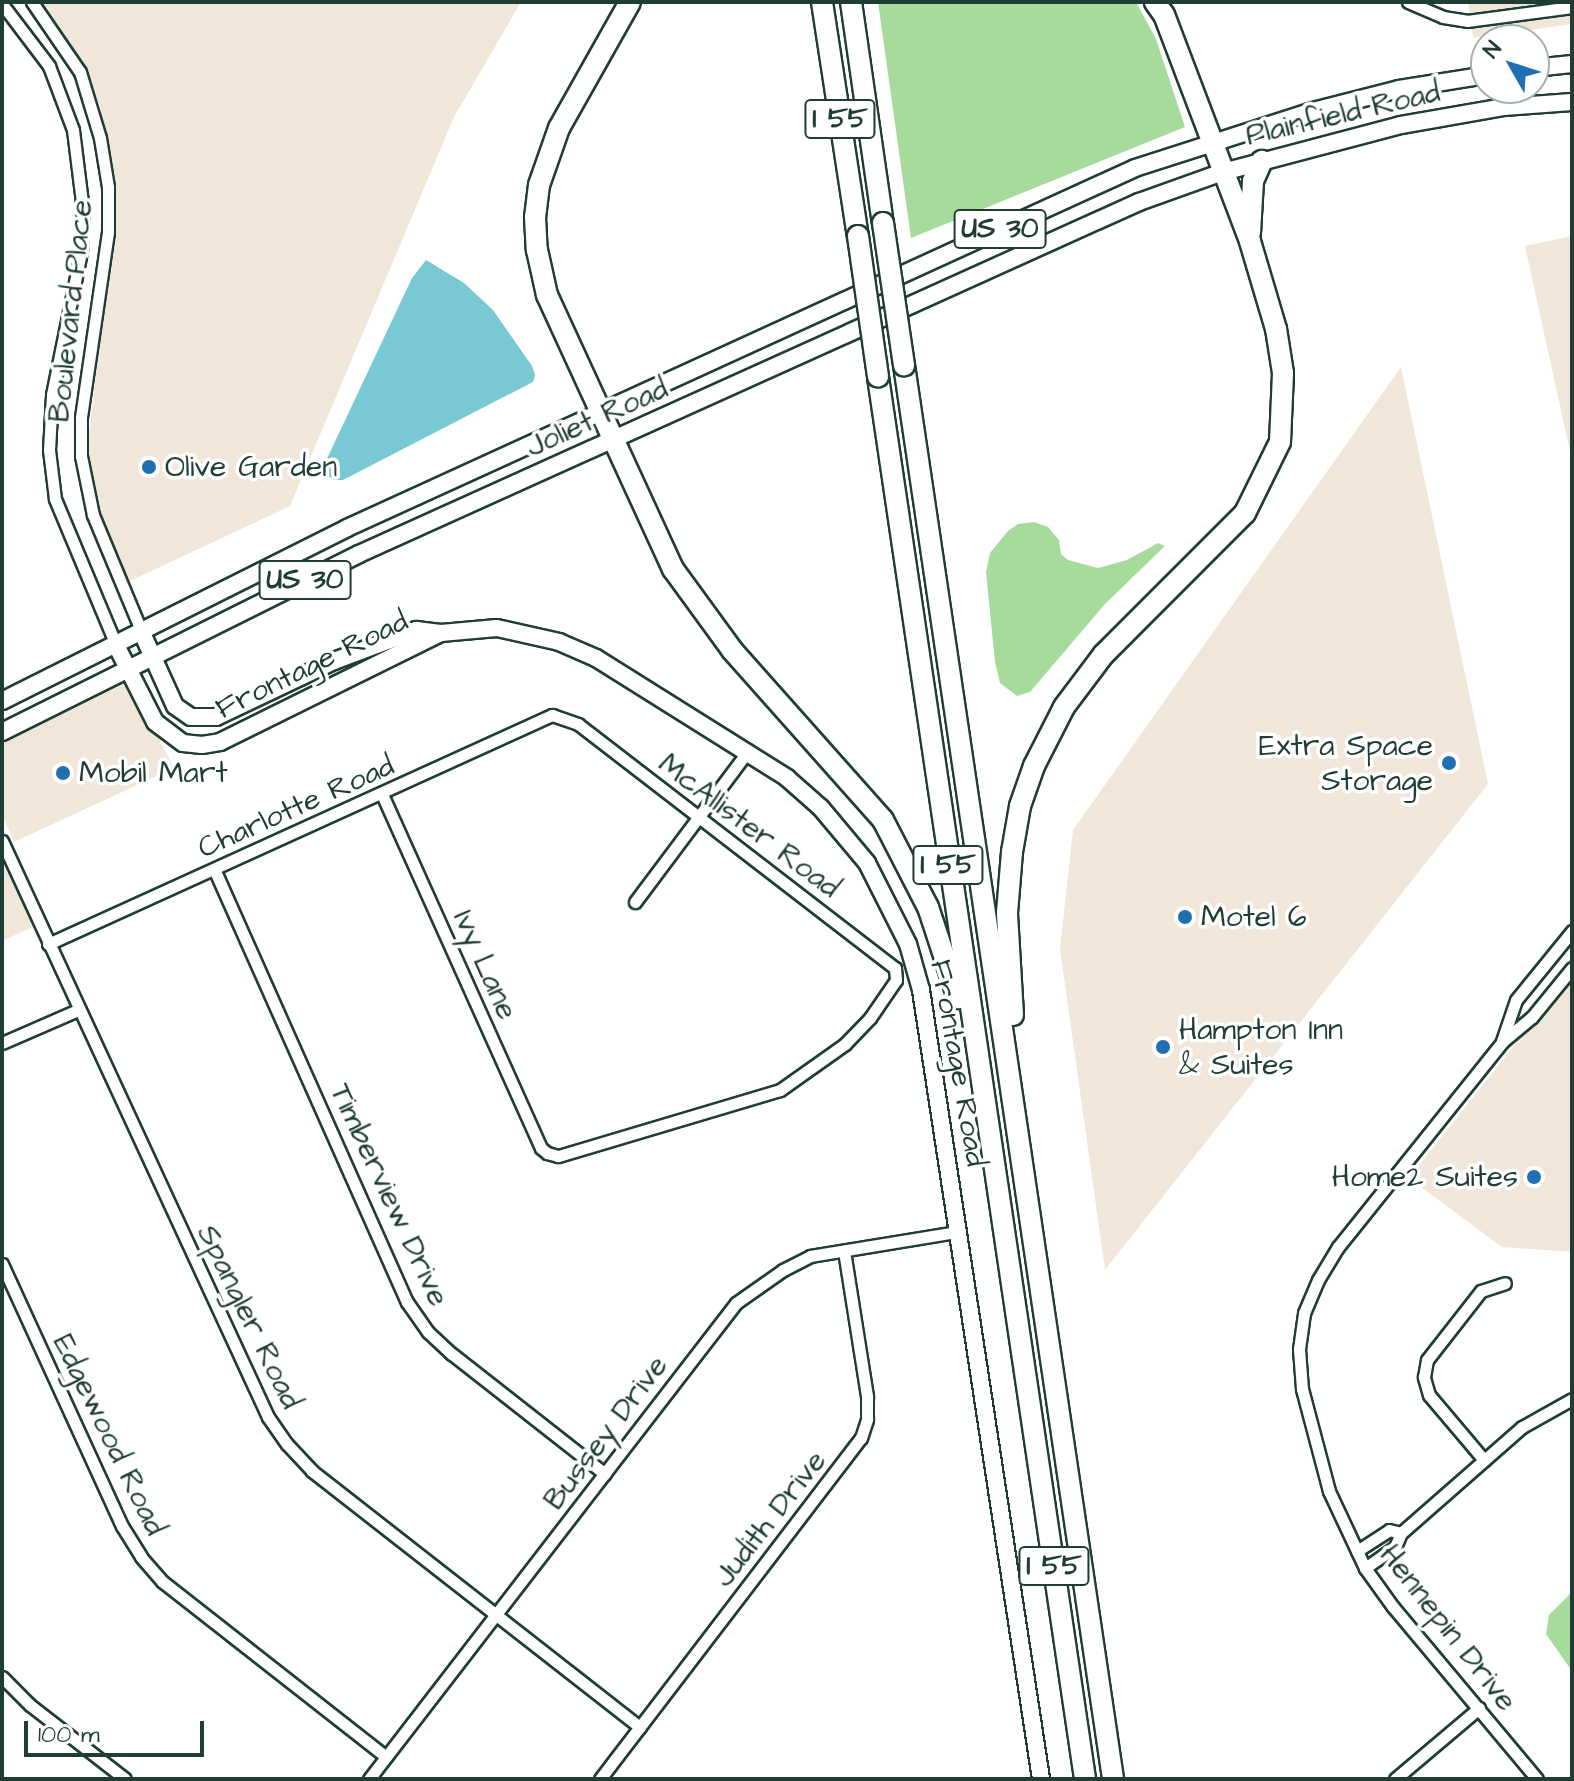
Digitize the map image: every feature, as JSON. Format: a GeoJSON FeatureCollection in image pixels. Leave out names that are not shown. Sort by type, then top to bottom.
{"type":"FeatureCollection","features":[{"type":"Feature","properties":{"kind":"highway"},"geometry":{"type":"LineString","coordinates":[[630,2],[559,128],[539,185],[535,217],[537,250],[547,295],[652,528],[700,608],[732,650],[883,820],[928,907],[975,1050]]}},
{"type":"Feature","properties":{"kind":"highway","name":"I 55"},"geometry":{"type":"LineString","coordinates":[[822,2],[1085,1779]]}},
{"type":"Feature","properties":{"kind":"highway","name":"I 55"},"geometry":{"type":"LineString","coordinates":[[851,2],[1113,1779]]}},
{"type":"Feature","properties":{"kind":"highway"},"geometry":{"type":"LineString","coordinates":[[1018,1119],[1007,913],[1020,806],[1034,766],[1064,707],[1104,654],[1245,513],[1280,442],[1281,358],[1276,329],[1250,241],[1155,2]]}},
{"type":"Feature","properties":{"kind":"highway"},"geometry":{"type":"LineString","coordinates":[[1250,241],[1253,181],[1262,161]]}},
{"type":"Feature","properties":{"kind":"main road"},"geometry":{"type":"LineString","coordinates":[[1550,66],[1572,64]]}},
{"type":"Feature","properties":{"kind":"main road","name":"Plainfield Road"},"geometry":{"type":"LineString","coordinates":[[1211,141],[1399,89],[1470,78]]}},
{"type":"Feature","properties":{"kind":"main road","name":"Plainfield Road"},"geometry":{"type":"LineString","coordinates":[[1223,172],[1401,125],[1504,107],[1572,102]]}},
{"type":"Feature","properties":{"kind":"main road","name":"Joliet Road"},"geometry":{"type":"LineString","coordinates":[[2,701],[347,528],[601,409],[1135,168],[1211,141]]}},
{"type":"Feature","properties":{"kind":"main road","name":"Joliet Road"},"geometry":{"type":"LineString","coordinates":[[2,732],[359,554],[615,442],[1139,202],[1223,172]]}},
{"type":"Feature","properties":{"kind":"main road","name":"Frontage Road"},"geometry":{"type":"LineString","coordinates":[[142,633],[175,706],[191,717],[216,717],[334,661],[416,630],[441,633],[497,628],[559,642],[596,658],[787,778],[821,808],[867,863],[908,944],[921,990],[1041,1779]]}},
{"type":"Feature","properties":{"kind":"main road","name":"Frontage Road"},"geometry":{"type":"LineString","coordinates":[[116,645],[155,722],[183,743],[202,745],[220,742],[441,633]]}},
{"type":"Feature","properties":{"kind":"street","name":"Boulevard Place"},"geometry":{"type":"LineString","coordinates":[[32,2],[80,72],[100,138],[108,187],[108,232],[81,418],[81,456],[93,515],[142,633]]}},
{"type":"Feature","properties":{"kind":"street"},"geometry":{"type":"LineString","coordinates":[[1408,2],[1443,17],[1467,21],[1572,7]]}},
{"type":"Feature","properties":{"kind":"street","name":"Boulevard Place"},"geometry":{"type":"LineString","coordinates":[[2,4],[49,66],[73,130],[83,210],[81,252],[52,395],[49,450],[55,499],[116,645]]}},
{"type":"Feature","properties":{"kind":"street","name":"Charlotte Road"},"geometry":{"type":"LineString","coordinates":[[48,944],[215,871],[552,715],[563,717]]}},
{"type":"Feature","properties":{"kind":"street","name":"McAllister Road"},"geometry":{"type":"LineString","coordinates":[[563,717],[578,724],[697,819],[895,968],[896,980]]}},
{"type":"Feature","properties":{"kind":"street"},"geometry":{"type":"LineString","coordinates":[[635,902],[748,751]]}},
{"type":"Feature","properties":{"kind":"street","name":"Ivy Lane"},"geometry":{"type":"LineString","coordinates":[[382,795],[541,1148],[547,1153],[558,1156],[780,1090],[845,1044],[870,1018],[896,980]]}},
{"type":"Feature","properties":{"kind":"street","name":"Spangler Road"},"geometry":{"type":"LineString","coordinates":[[2,841],[268,1417],[312,1471],[640,1727]]}},
{"type":"Feature","properties":{"kind":"street","name":"Timberview Drive"},"geometry":{"type":"LineString","coordinates":[[215,871],[407,1302],[428,1332],[452,1354],[605,1474]]}},
{"type":"Feature","properties":{"kind":"street"},"geometry":{"type":"LineString","coordinates":[[1502,1042],[1516,1000],[1572,931]]}},
{"type":"Feature","properties":{"kind":"street"},"geometry":{"type":"LineString","coordinates":[[1502,1042],[1532,1017],[1572,968]]}},
{"type":"Feature","properties":{"kind":"street"},"geometry":{"type":"LineString","coordinates":[[2,1043],[78,1010]]}},
{"type":"Feature","properties":{"kind":"street","name":"Hennepin Drive"},"geometry":{"type":"LineString","coordinates":[[1502,1042],[1338,1247],[1318,1280],[1304,1313],[1299,1349],[1302,1389],[1329,1491],[1365,1568],[1393,1607],[1537,1779]]}},
{"type":"Feature","properties":{"kind":"street","name":"Bussey Drive"},"geometry":{"type":"LineString","coordinates":[[369,1779],[736,1303],[783,1270],[810,1256],[957,1232]]}},
{"type":"Feature","properties":{"kind":"street","name":"Judith Drive"},"geometry":{"type":"LineString","coordinates":[[600,1779],[861,1438],[867,1419],[867,1396],[844,1251]]}},
{"type":"Feature","properties":{"kind":"street","name":"Edgewood Road"},"geometry":{"type":"LineString","coordinates":[[2,1264],[122,1526],[141,1557],[163,1582],[386,1757]]}},
{"type":"Feature","properties":{"kind":"street"},"geometry":{"type":"LineString","coordinates":[[1484,1460],[1429,1395],[1424,1377],[1427,1360],[1481,1291],[1505,1283]]}},
{"type":"Feature","properties":{"kind":"street"},"geometry":{"type":"LineString","coordinates":[[1365,1568],[1395,1547],[1401,1533],[1522,1427],[1572,1399]]}},
{"type":"Feature","properties":{"kind":"street"},"geometry":{"type":"LineString","coordinates":[[1357,1551],[1389,1530],[1401,1533]]}},
{"type":"Feature","properties":{"kind":"street"},"geometry":{"type":"LineString","coordinates":[[2,1677],[30,1705],[125,1779]]}},
{"type":"Feature","properties":{"kind":"street"},"geometry":{"type":"LineString","coordinates":[[1395,1779],[1479,1708]]}},
{"type":"Feature","properties":{"kind":"shaded area"},"geometry":{"type":"Polygon","coordinates":[[[41,2],[521,2],[454,117],[290,506],[128,582],[93,492],[88,441],[112,241],[100,106],[76,52],[41,2]]]}},
{"type":"Feature","properties":{"kind":"shaded area"},"geometry":{"type":"Polygon","coordinates":[[[1468,2],[1572,2],[1572,24],[1550,27],[1550,24],[1471,24],[1468,2]]]}},
{"type":"Feature","properties":{"kind":"shaded area"},"geometry":{"type":"Polygon","coordinates":[[[1572,236],[1572,461],[1525,246],[1572,236]]]}},
{"type":"Feature","properties":{"kind":"shaded area"},"geometry":{"type":"Polygon","coordinates":[[[1401,367],[1488,784],[1105,1270],[1060,949],[1073,830],[1401,367]]]}},
{"type":"Feature","properties":{"kind":"shaded area"},"geometry":{"type":"Polygon","coordinates":[[[125,670],[174,768],[14,842],[2,815],[2,727],[125,670]]]}},
{"type":"Feature","properties":{"kind":"shaded area"},"geometry":{"type":"Polygon","coordinates":[[[2,858],[35,926],[2,941],[2,858]]]}},
{"type":"Feature","properties":{"kind":"shaded area"},"geometry":{"type":"Polygon","coordinates":[[[1572,973],[1572,1252],[1502,1247],[1409,1178],[1572,973]]]}},
{"type":"Feature","properties":{"kind":"green space"},"geometry":{"type":"Polygon","coordinates":[[[878,2],[1136,2],[1156,39],[1185,127],[911,238],[878,2]]]}},
{"type":"Feature","properties":{"kind":"green space"},"geometry":{"type":"Polygon","coordinates":[[[1034,522],[1048,527],[1059,540],[1061,554],[1068,560],[1098,568],[1127,560],[1158,543],[1165,546],[1105,604],[1030,692],[1017,696],[1000,683],[986,572],[990,553],[1008,531],[1018,524],[1034,522]]]}},
{"type":"Feature","properties":{"kind":"green space"},"geometry":{"type":"Polygon","coordinates":[[[1572,1592],[1572,1671],[1546,1634],[1549,1615],[1572,1592]]]}},
{"type":"Feature","properties":{"kind":"water"},"geometry":{"type":"Polygon","coordinates":[[[426,260],[464,283],[493,310],[532,366],[535,375],[533,382],[343,480],[333,480],[322,470],[324,465],[412,278],[426,260]]]}},
{"type":"Feature","properties":{"kind":"place","name":"Olive Garden"},"geometry":{"type":"Point","coordinates":[149,467]}},
{"type":"Feature","properties":{"kind":"place","name":"Extra Space Storage"},"geometry":{"type":"Point","coordinates":[1449,763]}},
{"type":"Feature","properties":{"kind":"place","name":"Mobil Mart"},"geometry":{"type":"Point","coordinates":[63,773]}},
{"type":"Feature","properties":{"kind":"place","name":"Motel 6"},"geometry":{"type":"Point","coordinates":[1185,917]}},
{"type":"Feature","properties":{"kind":"place","name":"Hampton Inn & Suites"},"geometry":{"type":"Point","coordinates":[1163,1047]}},
{"type":"Feature","properties":{"kind":"place","name":"Home2 Suites"},"geometry":{"type":"Point","coordinates":[1534,1177]}}]}
